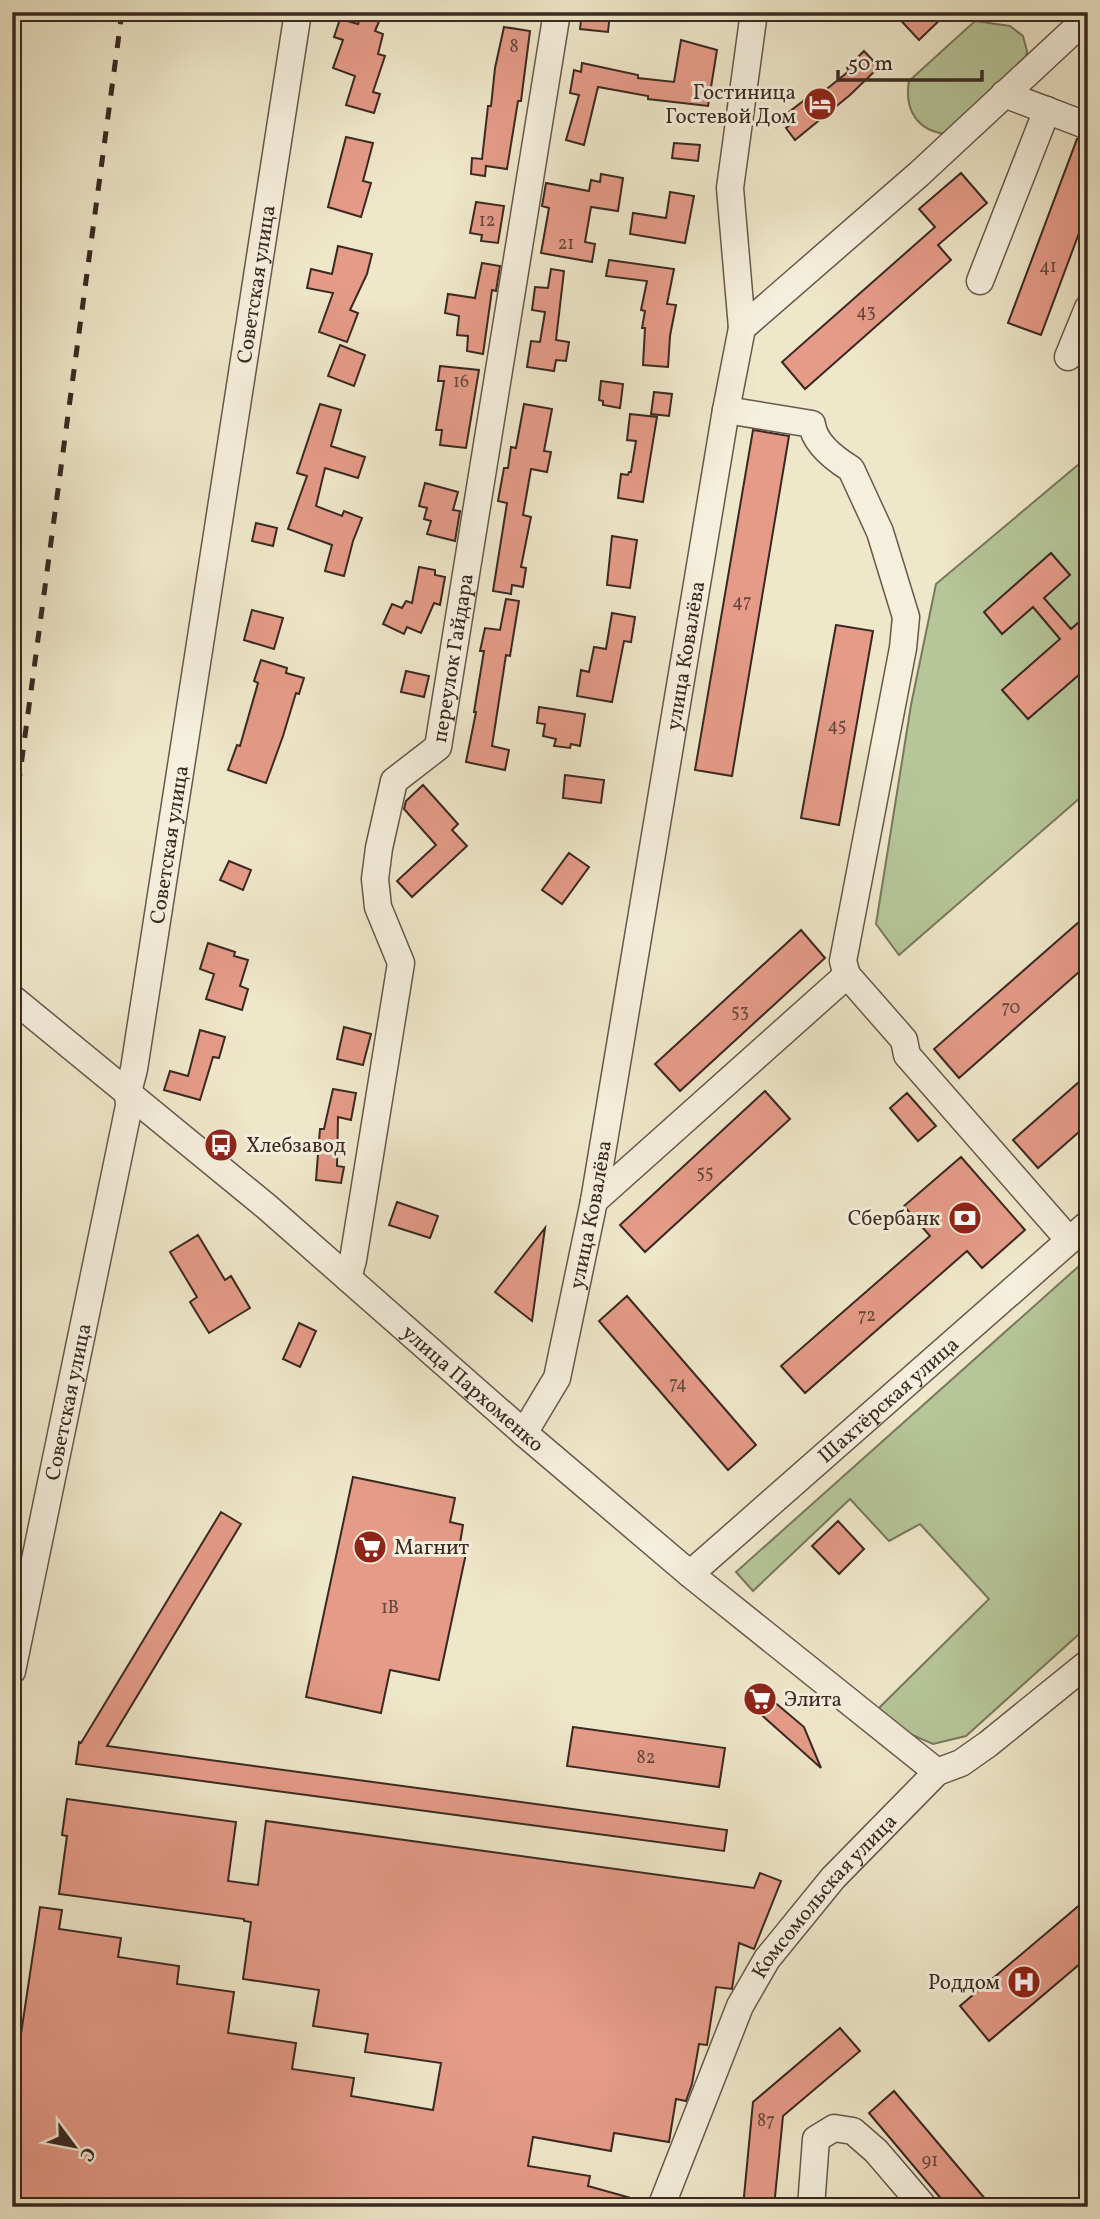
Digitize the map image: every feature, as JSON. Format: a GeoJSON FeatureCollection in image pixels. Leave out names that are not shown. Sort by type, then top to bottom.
{"type":"FeatureCollection","features":[{"type":"Feature","properties":{"kind":"street","name":"Советская улица"},"geometry":{"type":"LineString","coordinates":[[12,1671],[129,1106],[128,1092],[136,1055],[298,12]]}},
{"type":"Feature","properties":{"kind":"street","name":"переулок Гайдара"},"geometry":{"type":"LineString","coordinates":[[348,1278],[401,963],[378,907],[375,879],[379,848],[394,781],[439,747],[557,12]]}},
{"type":"Feature","properties":{"kind":"street","name":"улица Ковалёва"},"geometry":{"type":"LineString","coordinates":[[524,1433],[557,1378],[594,1201],[742,328],[730,188],[754,12]]}},
{"type":"Feature","properties":{"kind":"street"},"geometry":{"type":"LineString","coordinates":[[742,328],[919,174],[1088,17]]}},
{"type":"Feature","properties":{"kind":"street"},"geometry":{"type":"LineString","coordinates":[[1004,94],[1088,126]]}},
{"type":"Feature","properties":{"kind":"street"},"geometry":{"type":"LineString","coordinates":[[980,281],[1047,110]]}},
{"type":"Feature","properties":{"kind":"street"},"geometry":{"type":"LineString","coordinates":[[1068,357],[1088,308]]}},
{"type":"Feature","properties":{"kind":"street"},"geometry":{"type":"LineString","coordinates":[[726,410],[812,424],[813,435],[851,469],[880,532],[906,617],[903,648],[843,961],[846,975],[904,1040],[907,1055],[1079,1232]]}},
{"type":"Feature","properties":{"kind":"street"},"geometry":{"type":"LineString","coordinates":[[594,1201],[846,975]]}},
{"type":"Feature","properties":{"kind":"street","name":"улица Пархоменко"},"geometry":{"type":"LineString","coordinates":[[12,998],[267,1207],[524,1433],[690,1574],[937,1772]]}},
{"type":"Feature","properties":{"kind":"street","name":"Шахтёрская улица"},"geometry":{"type":"LineString","coordinates":[[690,1574],[1079,1232]]}},
{"type":"Feature","properties":{"kind":"street","name":"Комсомольская улица"},"geometry":{"type":"LineString","coordinates":[[661,2207],[740,2006],[767,1959],[833,1878],[937,1772],[961,1763],[988,1744],[1088,1663]]}},
{"type":"Feature","properties":{"kind":"street"},"geometry":{"type":"LineString","coordinates":[[811,2207],[816,2139],[834,2127],[853,2131],[876,2151],[924,2207]]}},
{"type":"Feature","properties":{"kind":"green space"},"geometry":{"type":"Polygon","coordinates":[[[975,21],[1010,26],[1023,36],[1027,51],[1024,66],[946,134],[936,132],[915,117],[909,101],[909,81],[975,21]]]}},
{"type":"Feature","properties":{"kind":"green space"},"geometry":{"type":"Polygon","coordinates":[[[1085,459],[1088,463],[1088,791],[899,955],[876,924],[911,705],[936,584],[1085,459]]]}},
{"type":"Feature","properties":{"kind":"green space"},"geometry":{"type":"Polygon","coordinates":[[[1088,1258],[1088,1626],[966,1736],[933,1744],[910,1734],[878,1709],[989,1599],[920,1524],[889,1541],[850,1499],[753,1591],[736,1572],[1088,1258]]]}},
{"type":"Feature","properties":{"kind":"building"},"geometry":{"type":"Polygon","coordinates":[[[362,12],[383,12],[375,31],[383,34],[378,54],[385,56],[373,92],[380,94],[374,113],[346,105],[355,76],[333,68],[343,40],[334,37],[340,19],[358,24],[362,12]]]}},
{"type":"Feature","properties":{"kind":"building"},"geometry":{"type":"Polygon","coordinates":[[[582,12],[610,12],[608,32],[580,29],[582,12]]]}},
{"type":"Feature","properties":{"kind":"building"},"geometry":{"type":"Polygon","coordinates":[[[893,12],[948,12],[919,40],[893,12]]]}},
{"type":"Feature","properties":{"kind":"building"},"geometry":{"type":"Polygon","coordinates":[[[504,27],[530,31],[521,101],[518,101],[507,169],[486,166],[485,176],[471,174],[472,158],[482,159],[488,106],[491,106],[495,68],[504,27]]]}},
{"type":"Feature","properties":{"kind":"building"},"geometry":{"type":"Polygon","coordinates":[[[681,40],[717,50],[708,106],[648,99],[648,96],[598,87],[584,145],[566,140],[579,95],[570,93],[574,70],[581,72],[582,63],[638,75],[638,78],[674,82],[681,40]]]}},
{"type":"Feature","properties":{"kind":"building","name":"Гостиница Гостевой Дом"},"geometry":{"type":"Polygon","coordinates":[[[864,51],[879,67],[850,95],[795,140],[786,128],[796,120],[789,112],[815,92],[818,96],[849,71],[847,68],[864,51]]]}},
{"type":"Feature","properties":{"kind":"building"},"geometry":{"type":"Polygon","coordinates":[[[346,137],[373,143],[363,181],[371,183],[361,217],[328,207],[346,137]]]}},
{"type":"Feature","properties":{"kind":"building"},"geometry":{"type":"Polygon","coordinates":[[[1077,139],[1088,141],[1088,209],[1041,335],[1008,323],[1077,139]]]}},
{"type":"Feature","properties":{"kind":"building"},"geometry":{"type":"Polygon","coordinates":[[[674,143],[700,145],[698,161],[672,158],[674,143]]]}},
{"type":"Feature","properties":{"kind":"building"},"geometry":{"type":"Polygon","coordinates":[[[961,173],[987,203],[938,245],[951,260],[805,389],[782,362],[935,227],[919,209],[961,173]]]}},
{"type":"Feature","properties":{"kind":"building"},"geometry":{"type":"Polygon","coordinates":[[[601,174],[623,178],[618,211],[591,207],[585,242],[595,244],[592,262],[541,253],[549,208],[542,206],[546,183],[589,191],[591,180],[600,182],[601,174]]]}},
{"type":"Feature","properties":{"kind":"building"},"geometry":{"type":"Polygon","coordinates":[[[670,192],[694,196],[685,243],[630,234],[633,213],[666,218],[670,192]]]}},
{"type":"Feature","properties":{"kind":"building"},"geometry":{"type":"Polygon","coordinates":[[[476,202],[504,206],[498,243],[481,241],[482,235],[470,233],[476,202]]]}},
{"type":"Feature","properties":{"kind":"building"},"geometry":{"type":"Polygon","coordinates":[[[338,246],[372,254],[367,274],[350,310],[358,313],[347,342],[319,332],[333,293],[307,288],[311,269],[332,274],[338,246]]]}},
{"type":"Feature","properties":{"kind":"building"},"geometry":{"type":"Polygon","coordinates":[[[609,260],[674,269],[667,304],[676,305],[668,367],[643,365],[645,328],[642,328],[645,311],[641,310],[647,281],[606,276],[609,260]]]}},
{"type":"Feature","properties":{"kind":"building"},"geometry":{"type":"Polygon","coordinates":[[[482,263],[500,266],[496,291],[492,290],[483,354],[467,351],[468,336],[457,335],[459,316],[445,313],[448,294],[475,298],[482,263]]]}},
{"type":"Feature","properties":{"kind":"building"},"geometry":{"type":"Polygon","coordinates":[[[551,269],[564,271],[556,340],[569,342],[566,361],[556,360],[554,371],[527,367],[531,341],[540,342],[545,312],[532,310],[535,287],[548,288],[551,269]]]}},
{"type":"Feature","properties":{"kind":"building"},"geometry":{"type":"Polygon","coordinates":[[[340,345],[365,355],[354,386],[328,376],[340,345]]]}},
{"type":"Feature","properties":{"kind":"building"},"geometry":{"type":"Polygon","coordinates":[[[440,366],[479,370],[466,448],[440,445],[442,430],[436,430],[444,381],[438,381],[440,366]]]}},
{"type":"Feature","properties":{"kind":"building"},"geometry":{"type":"Polygon","coordinates":[[[601,381],[623,384],[620,408],[603,405],[603,401],[599,400],[601,381]]]}},
{"type":"Feature","properties":{"kind":"building"},"geometry":{"type":"Polygon","coordinates":[[[654,392],[672,394],[669,416],[651,414],[654,392]]]}},
{"type":"Feature","properties":{"kind":"building"},"geometry":{"type":"Polygon","coordinates":[[[320,404],[341,410],[331,446],[365,457],[358,478],[325,468],[316,506],[342,516],[344,511],[362,518],[344,576],[325,571],[332,545],[288,529],[307,476],[297,473],[320,404]]]}},
{"type":"Feature","properties":{"kind":"building"},"geometry":{"type":"Polygon","coordinates":[[[524,404],[552,409],[544,451],[551,452],[547,472],[531,469],[523,515],[531,517],[521,567],[526,568],[523,587],[512,585],[511,594],[493,591],[507,503],[498,501],[511,447],[516,448],[524,404]]]}},
{"type":"Feature","properties":{"kind":"building"},"geometry":{"type":"Polygon","coordinates":[[[630,414],[657,417],[643,502],[618,498],[621,474],[628,475],[631,472],[636,441],[627,440],[630,414]]]}},
{"type":"Feature","properties":{"kind":"building"},"geometry":{"type":"Polygon","coordinates":[[[753,430],[789,436],[732,776],[695,770],[753,430]]]}},
{"type":"Feature","properties":{"kind":"building"},"geometry":{"type":"Polygon","coordinates":[[[425,483],[458,492],[453,510],[460,511],[455,541],[427,534],[431,521],[424,519],[427,508],[419,506],[425,483]]]}},
{"type":"Feature","properties":{"kind":"building"},"geometry":{"type":"Polygon","coordinates":[[[256,523],[277,528],[273,546],[252,541],[256,523]]]}},
{"type":"Feature","properties":{"kind":"building"},"geometry":{"type":"Polygon","coordinates":[[[612,536],[637,540],[630,588],[607,585],[612,536]]]}},
{"type":"Feature","properties":{"kind":"building"},"geometry":{"type":"Polygon","coordinates":[[[1051,553],[1070,575],[1044,598],[1071,629],[1088,614],[1088,667],[1028,719],[1002,690],[1060,639],[1033,607],[1002,634],[984,612],[1051,553]]]}},
{"type":"Feature","properties":{"kind":"building"},"geometry":{"type":"Polygon","coordinates":[[[419,567],[435,570],[435,575],[445,577],[440,605],[434,603],[421,633],[407,627],[404,634],[383,624],[392,604],[402,608],[406,601],[412,603],[419,567]]]}},
{"type":"Feature","properties":{"kind":"building"},"geometry":{"type":"Polygon","coordinates":[[[506,599],[519,601],[510,656],[506,655],[492,746],[509,750],[505,770],[466,762],[476,712],[484,651],[480,651],[485,628],[500,630],[506,599]]]}},
{"type":"Feature","properties":{"kind":"building"},"geometry":{"type":"Polygon","coordinates":[[[252,610],[283,618],[274,649],[244,640],[252,610]]]}},
{"type":"Feature","properties":{"kind":"building"},"geometry":{"type":"Polygon","coordinates":[[[612,613],[635,617],[631,642],[624,641],[612,702],[577,696],[581,670],[589,672],[594,647],[606,649],[612,613]]]}},
{"type":"Feature","properties":{"kind":"building"},"geometry":{"type":"Polygon","coordinates":[[[836,625],[873,631],[839,825],[801,818],[836,625]]]}},
{"type":"Feature","properties":{"kind":"building"},"geometry":{"type":"Polygon","coordinates":[[[261,660],[287,668],[286,673],[304,678],[299,694],[296,693],[266,783],[228,770],[237,745],[240,746],[258,683],[254,681],[261,660]]]}},
{"type":"Feature","properties":{"kind":"building"},"geometry":{"type":"Polygon","coordinates":[[[406,671],[429,676],[424,697],[401,692],[406,671]]]}},
{"type":"Feature","properties":{"kind":"building"},"geometry":{"type":"Polygon","coordinates":[[[539,707],[585,714],[580,746],[554,746],[556,739],[543,736],[545,724],[537,723],[539,707]]]}},
{"type":"Feature","properties":{"kind":"building"},"geometry":{"type":"Polygon","coordinates":[[[565,775],[604,780],[601,803],[563,798],[565,775]]]}},
{"type":"Feature","properties":{"kind":"building"},"geometry":{"type":"Polygon","coordinates":[[[423,785],[458,824],[452,830],[467,846],[412,897],[397,881],[436,845],[404,809],[406,801],[423,785]]]}},
{"type":"Feature","properties":{"kind":"building"},"geometry":{"type":"Polygon","coordinates":[[[569,853],[589,867],[562,904],[542,890],[569,853]]]}},
{"type":"Feature","properties":{"kind":"building"},"geometry":{"type":"Polygon","coordinates":[[[229,861],[251,870],[243,890],[220,880],[229,861]]]}},
{"type":"Feature","properties":{"kind":"building"},"geometry":{"type":"Polygon","coordinates":[[[1088,914],[1088,964],[959,1078],[934,1049],[1088,914]]]}},
{"type":"Feature","properties":{"kind":"building"},"geometry":{"type":"Polygon","coordinates":[[[801,930],[825,958],[680,1091],[655,1064],[801,930]]]}},
{"type":"Feature","properties":{"kind":"building"},"geometry":{"type":"Polygon","coordinates":[[[208,943],[235,952],[234,956],[248,960],[240,986],[248,989],[242,1010],[206,999],[214,974],[200,969],[208,943]]]}},
{"type":"Feature","properties":{"kind":"building"},"geometry":{"type":"Polygon","coordinates":[[[344,1027],[371,1034],[363,1065],[337,1059],[344,1027]]]}},
{"type":"Feature","properties":{"kind":"building"},"geometry":{"type":"Polygon","coordinates":[[[200,1030],[225,1037],[219,1058],[213,1057],[200,1100],[164,1090],[170,1071],[188,1076],[200,1030]]]}},
{"type":"Feature","properties":{"kind":"building"},"geometry":{"type":"Polygon","coordinates":[[[1088,1074],[1088,1124],[1038,1168],[1013,1140],[1088,1074]]]}},
{"type":"Feature","properties":{"kind":"building"},"geometry":{"type":"Polygon","coordinates":[[[333,1089],[356,1093],[351,1120],[338,1117],[337,1166],[344,1167],[341,1183],[316,1180],[320,1129],[324,1129],[333,1089]]]}},
{"type":"Feature","properties":{"kind":"building"},"geometry":{"type":"Polygon","coordinates":[[[765,1091],[790,1119],[645,1252],[620,1225],[765,1091]]]}},
{"type":"Feature","properties":{"kind":"building"},"geometry":{"type":"Polygon","coordinates":[[[907,1093],[936,1126],[918,1141],[890,1108],[907,1093]]]}},
{"type":"Feature","properties":{"kind":"building"},"geometry":{"type":"Polygon","coordinates":[[[961,1157],[1025,1230],[982,1268],[967,1251],[805,1393],[781,1366],[930,1236],[904,1206],[961,1157]]]}},
{"type":"Feature","properties":{"kind":"building"},"geometry":{"type":"Polygon","coordinates":[[[397,1202],[438,1216],[430,1238],[389,1225],[397,1202]]]}},
{"type":"Feature","properties":{"kind":"building"},"geometry":{"type":"Polygon","coordinates":[[[545,1228],[532,1321],[495,1292],[545,1228]]]}},
{"type":"Feature","properties":{"kind":"building"},"geometry":{"type":"Polygon","coordinates":[[[198,1235],[225,1280],[231,1276],[250,1308],[209,1333],[190,1302],[197,1297],[170,1252],[198,1235]]]}},
{"type":"Feature","properties":{"kind":"building"},"geometry":{"type":"Polygon","coordinates":[[[627,1296],[756,1445],[728,1470],[599,1321],[627,1296]]]}},
{"type":"Feature","properties":{"kind":"building"},"geometry":{"type":"Polygon","coordinates":[[[299,1323],[316,1331],[300,1367],[283,1359],[299,1323]]]}},
{"type":"Feature","properties":{"kind":"building"},"geometry":{"type":"Polygon","coordinates":[[[353,1477],[455,1498],[450,1522],[463,1525],[460,1543],[468,1544],[439,1680],[390,1670],[381,1713],[306,1697],[353,1477]]]}},
{"type":"Feature","properties":{"kind":"building"},"geometry":{"type":"Polygon","coordinates":[[[221,1512],[241,1524],[107,1746],[727,1830],[724,1851],[76,1764],[79,1742],[81,1743],[221,1512]]]}},
{"type":"Feature","properties":{"kind":"building"},"geometry":{"type":"Polygon","coordinates":[[[838,1521],[864,1549],[839,1574],[812,1546],[838,1521]]]}},
{"type":"Feature","properties":{"kind":"building"},"geometry":{"type":"Polygon","coordinates":[[[759,1685],[804,1727],[821,1768],[746,1701],[759,1685]]]}},
{"type":"Feature","properties":{"kind":"building"},"geometry":{"type":"Polygon","coordinates":[[[573,1727],[725,1748],[719,1787],[567,1766],[573,1727]]]}},
{"type":"Feature","properties":{"kind":"building"},"geometry":{"type":"Polygon","coordinates":[[[67,1799],[236,1822],[228,1881],[258,1885],[266,1821],[754,1888],[760,1873],[781,1881],[754,1949],[739,1943],[732,1989],[716,1987],[707,2045],[699,2044],[686,2101],[676,2099],[669,2142],[614,2133],[611,2151],[533,2137],[528,2166],[590,2176],[588,2186],[645,2202],[644,2207],[12,2207],[12,2094],[40,1907],[62,1910],[59,1929],[121,1938],[118,1957],[179,1966],[177,1984],[234,1992],[228,2033],[296,2043],[292,2069],[354,2078],[351,2096],[433,2110],[441,2063],[365,2052],[368,2034],[313,2026],[319,1990],[243,1979],[251,1922],[59,1894],[67,1836],[62,1835],[67,1799]]]}},
{"type":"Feature","properties":{"kind":"building","name":"Роддом"},"geometry":{"type":"Polygon","coordinates":[[[1088,1898],[1088,1957],[989,2041],[960,2006],[1088,1898]]]}},
{"type":"Feature","properties":{"kind":"building"},"geometry":{"type":"Polygon","coordinates":[[[840,2028],[860,2051],[783,2116],[774,2207],[743,2207],[753,2102],[840,2028]]]}},
{"type":"Feature","properties":{"kind":"building"},"geometry":{"type":"Polygon","coordinates":[[[894,2091],[992,2207],[948,2207],[869,2113],[894,2091]]]}},
{"type":"Feature","properties":{"kind":"railway"},"geometry":{"type":"LineString","coordinates":[[12,833],[122,12]]}},
{"type":"Feature","properties":{"kind":"place","name":"Гостиница Гостевой Дом"},"geometry":{"type":"Point","coordinates":[820,104]}},
{"type":"Feature","properties":{"kind":"place","name":"Хлебзавод"},"geometry":{"type":"Point","coordinates":[221,1145]}},
{"type":"Feature","properties":{"kind":"place","name":"Сбербанк"},"geometry":{"type":"Point","coordinates":[965,1218]}},
{"type":"Feature","properties":{"kind":"place","name":"Магнит"},"geometry":{"type":"Point","coordinates":[370,1547]}},
{"type":"Feature","properties":{"kind":"place","name":"Элита"},"geometry":{"type":"Point","coordinates":[760,1699]}},
{"type":"Feature","properties":{"kind":"place","name":"Роддом"},"geometry":{"type":"Point","coordinates":[1024,1982]}}]}
